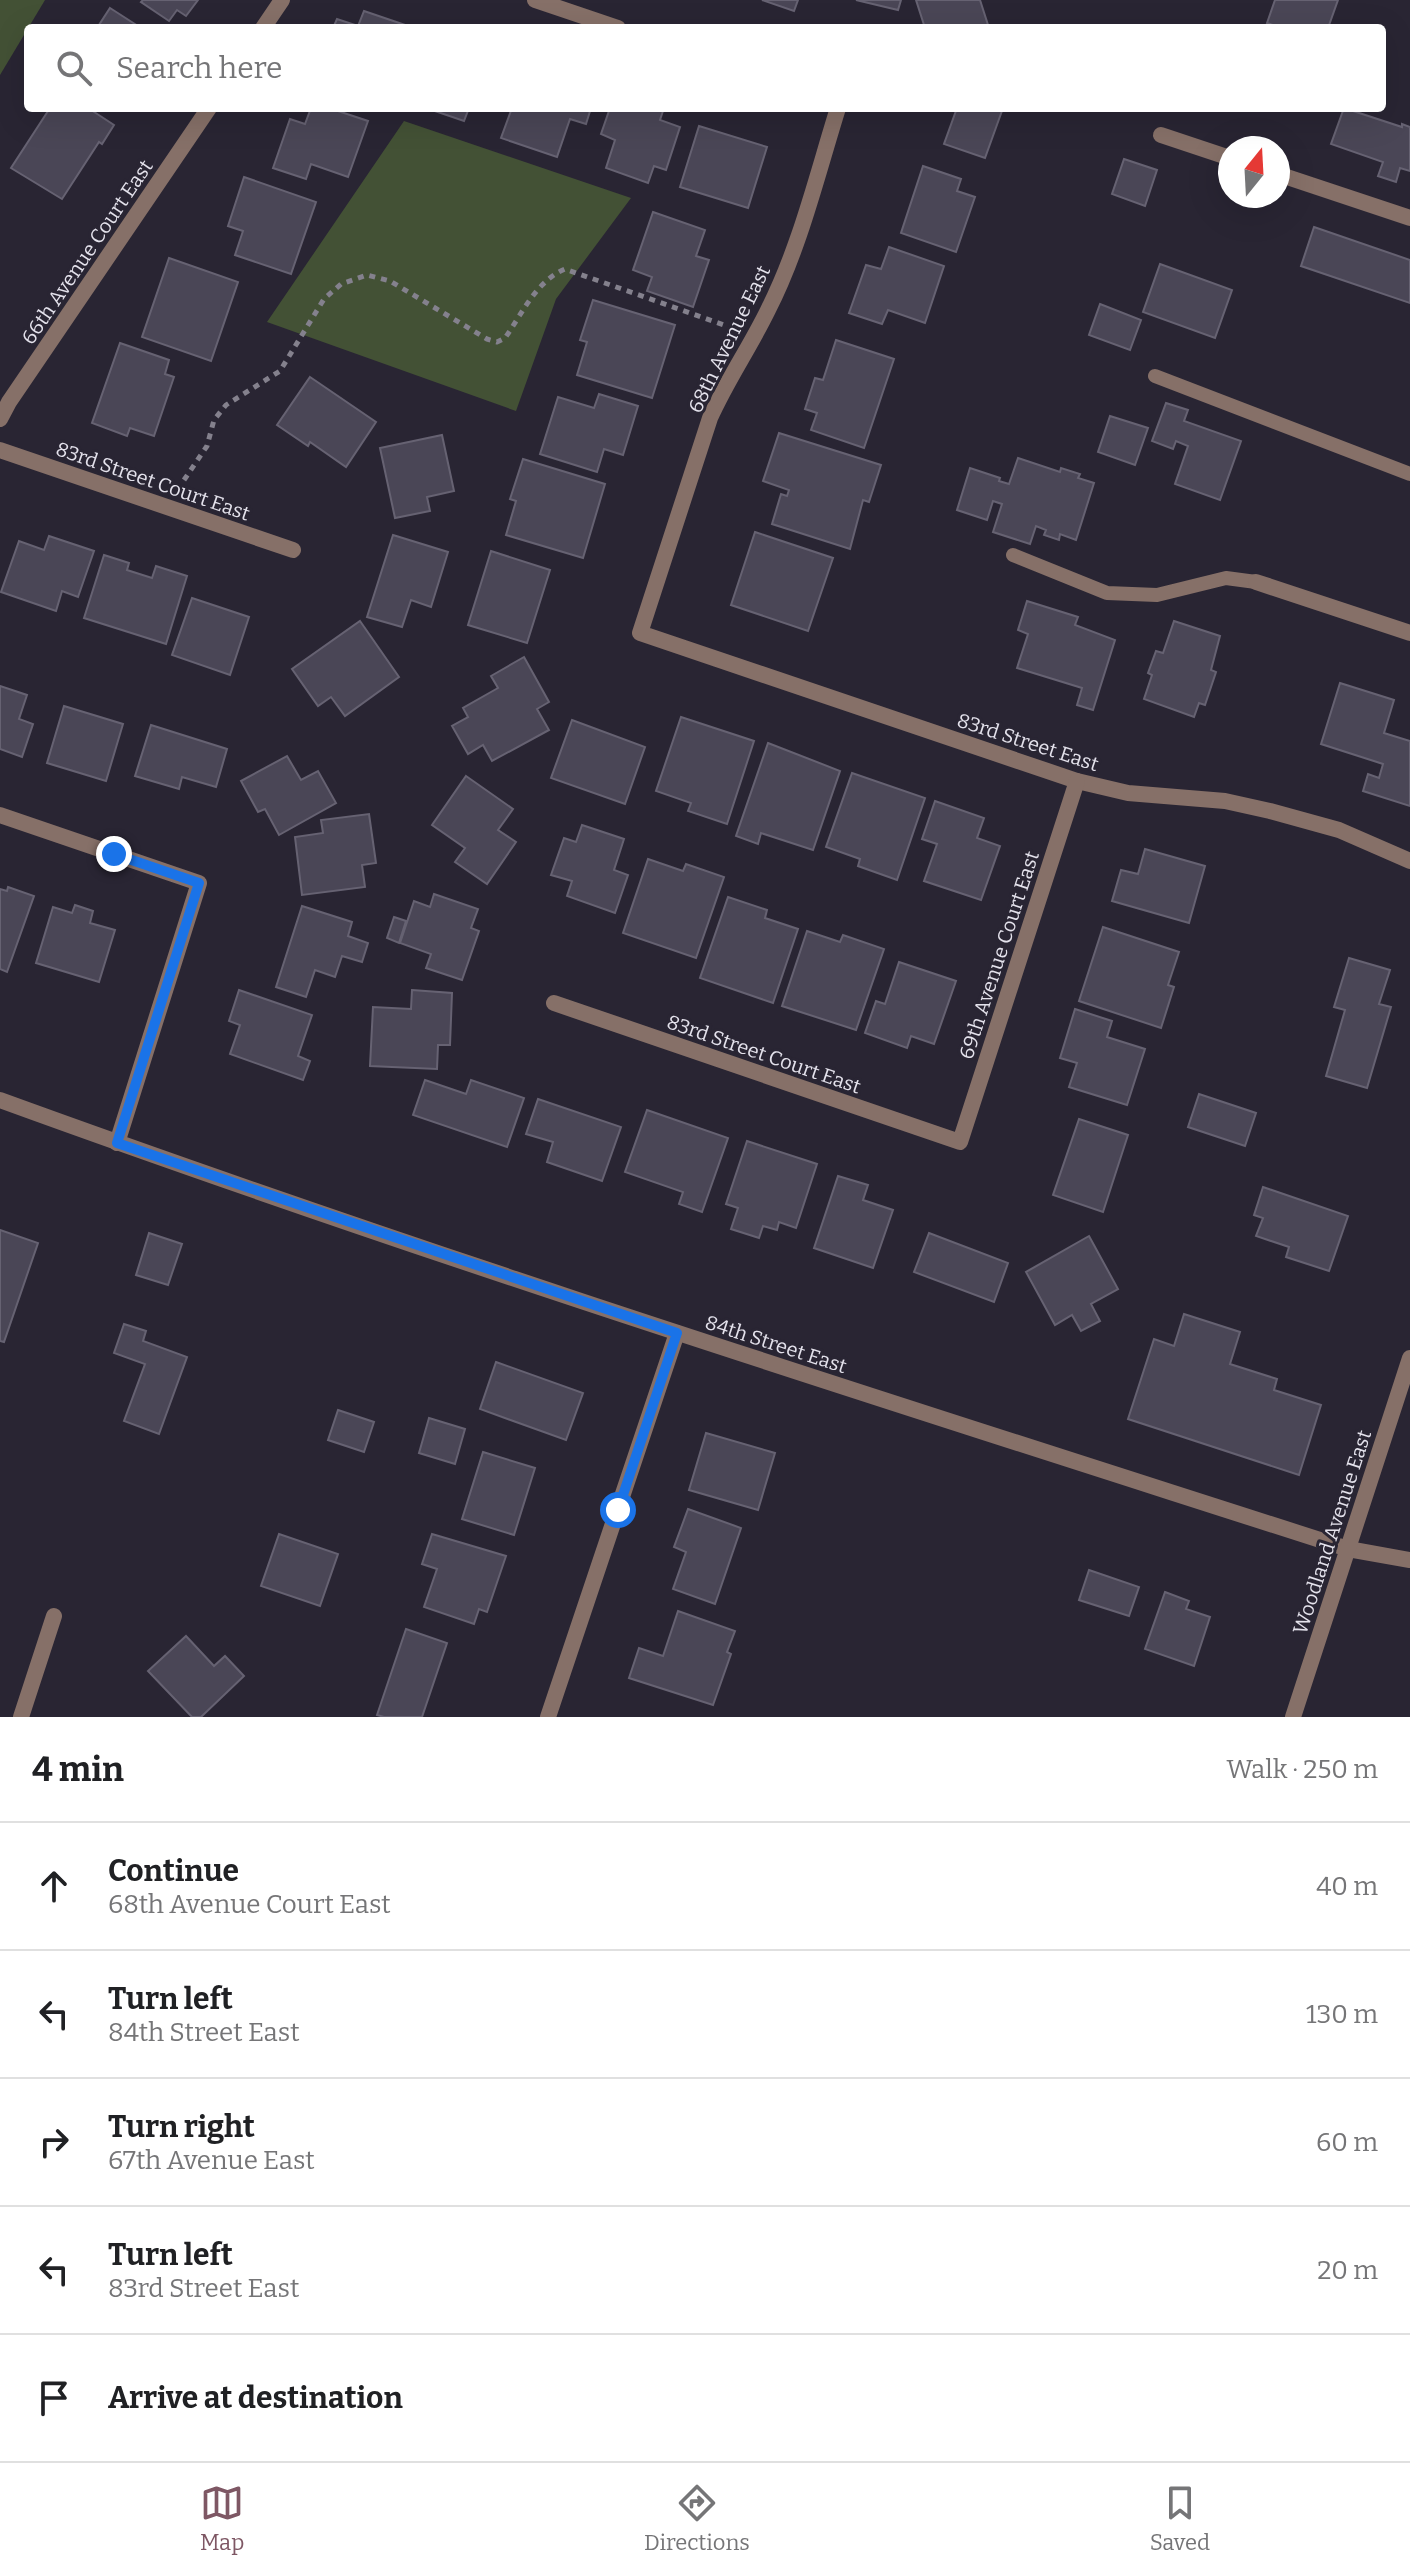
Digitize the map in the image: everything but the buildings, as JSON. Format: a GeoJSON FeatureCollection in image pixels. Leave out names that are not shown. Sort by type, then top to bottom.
{"type":"FeatureCollection","features":[{"type":"Feature","properties":{"kind":"street"},"geometry":{"type":"LineString","coordinates":[[266,24],[282,0]]}},
{"type":"Feature","properties":{"kind":"street"},"geometry":{"type":"LineString","coordinates":[[535,0],[606,24]]}},
{"type":"Feature","properties":{"kind":"street","name":"66th Avenue Court East"},"geometry":{"type":"LineString","coordinates":[[0,419],[206,112]]}},
{"type":"Feature","properties":{"kind":"street","name":"68th Avenue East"},"geometry":{"type":"LineString","coordinates":[[640,633],[710,418],[724,386],[768,311],[785,271],[837,112]]}},
{"type":"Feature","properties":{"kind":"street"},"geometry":{"type":"LineString","coordinates":[[1161,135],[1218,154]]}},
{"type":"Feature","properties":{"kind":"street"},"geometry":{"type":"LineString","coordinates":[[1290,178],[1410,218]]}},
{"type":"Feature","properties":{"kind":"street","name":"83rd Street Court East"},"geometry":{"type":"LineString","coordinates":[[0,450],[293,550]]}},
{"type":"Feature","properties":{"kind":"street"},"geometry":{"type":"LineString","coordinates":[[1256,582],[1410,633]]}},
{"type":"Feature","properties":{"kind":"street","name":"83rd Street East"},"geometry":{"type":"LineString","coordinates":[[640,633],[1077,781],[1128,793],[1225,801],[1270,811],[1339,830],[1410,861]]}},
{"type":"Feature","properties":{"kind":"street","name":"69th Avenue Court East"},"geometry":{"type":"LineString","coordinates":[[960,1142],[1077,781]]}},
{"type":"Feature","properties":{"kind":"street"},"geometry":{"type":"LineString","coordinates":[[0,815],[199,883],[117,1143]]}},
{"type":"Feature","properties":{"kind":"street","name":"83rd Street Court East"},"geometry":{"type":"LineString","coordinates":[[554,1003],[960,1142]]}},
{"type":"Feature","properties":{"kind":"street","name":"84th Street East"},"geometry":{"type":"LineString","coordinates":[[0,1100],[117,1143],[677,1333],[1348,1549],[1410,1560]]}},
{"type":"Feature","properties":{"kind":"street"},"geometry":{"type":"LineString","coordinates":[[548,1717],[677,1333]]}},
{"type":"Feature","properties":{"kind":"street","name":"Woodland Avenue East"},"geometry":{"type":"LineString","coordinates":[[1293,1717],[1410,1358]]}},
{"type":"Feature","properties":{"kind":"street"},"geometry":{"type":"LineString","coordinates":[[21,1717],[54,1616]]}},
{"type":"Feature","properties":{"kind":"lane"},"geometry":{"type":"LineString","coordinates":[[1155,376],[1410,474]]}},
{"type":"Feature","properties":{"kind":"lane"},"geometry":{"type":"LineString","coordinates":[[1013,555],[1107,593],[1157,595],[1226,578],[1256,582]]}},
{"type":"Feature","properties":{"kind":"path"},"geometry":{"type":"LineString","coordinates":[[184,480],[207,446],[214,420],[226,405],[280,371],[324,299],[341,284],[367,275],[390,281],[497,342],[505,338],[541,285],[553,274],[565,269],[724,325]]}},
{"type":"Feature","properties":{"kind":"green space"},"geometry":{"type":"Polygon","coordinates":[[[0,0],[45,0],[31,24],[24,24],[24,35],[0,75],[0,0]]]}},
{"type":"Feature","properties":{"kind":"green space"},"geometry":{"type":"Polygon","coordinates":[[[404,121],[631,198],[556,299],[516,411],[267,322],[404,121]]]}},
{"type":"Feature","properties":{"kind":"route"},"geometry":{"type":"LineString","coordinates":[[114,854],[199,883],[117,1143],[677,1333],[618,1510]]}}]}
